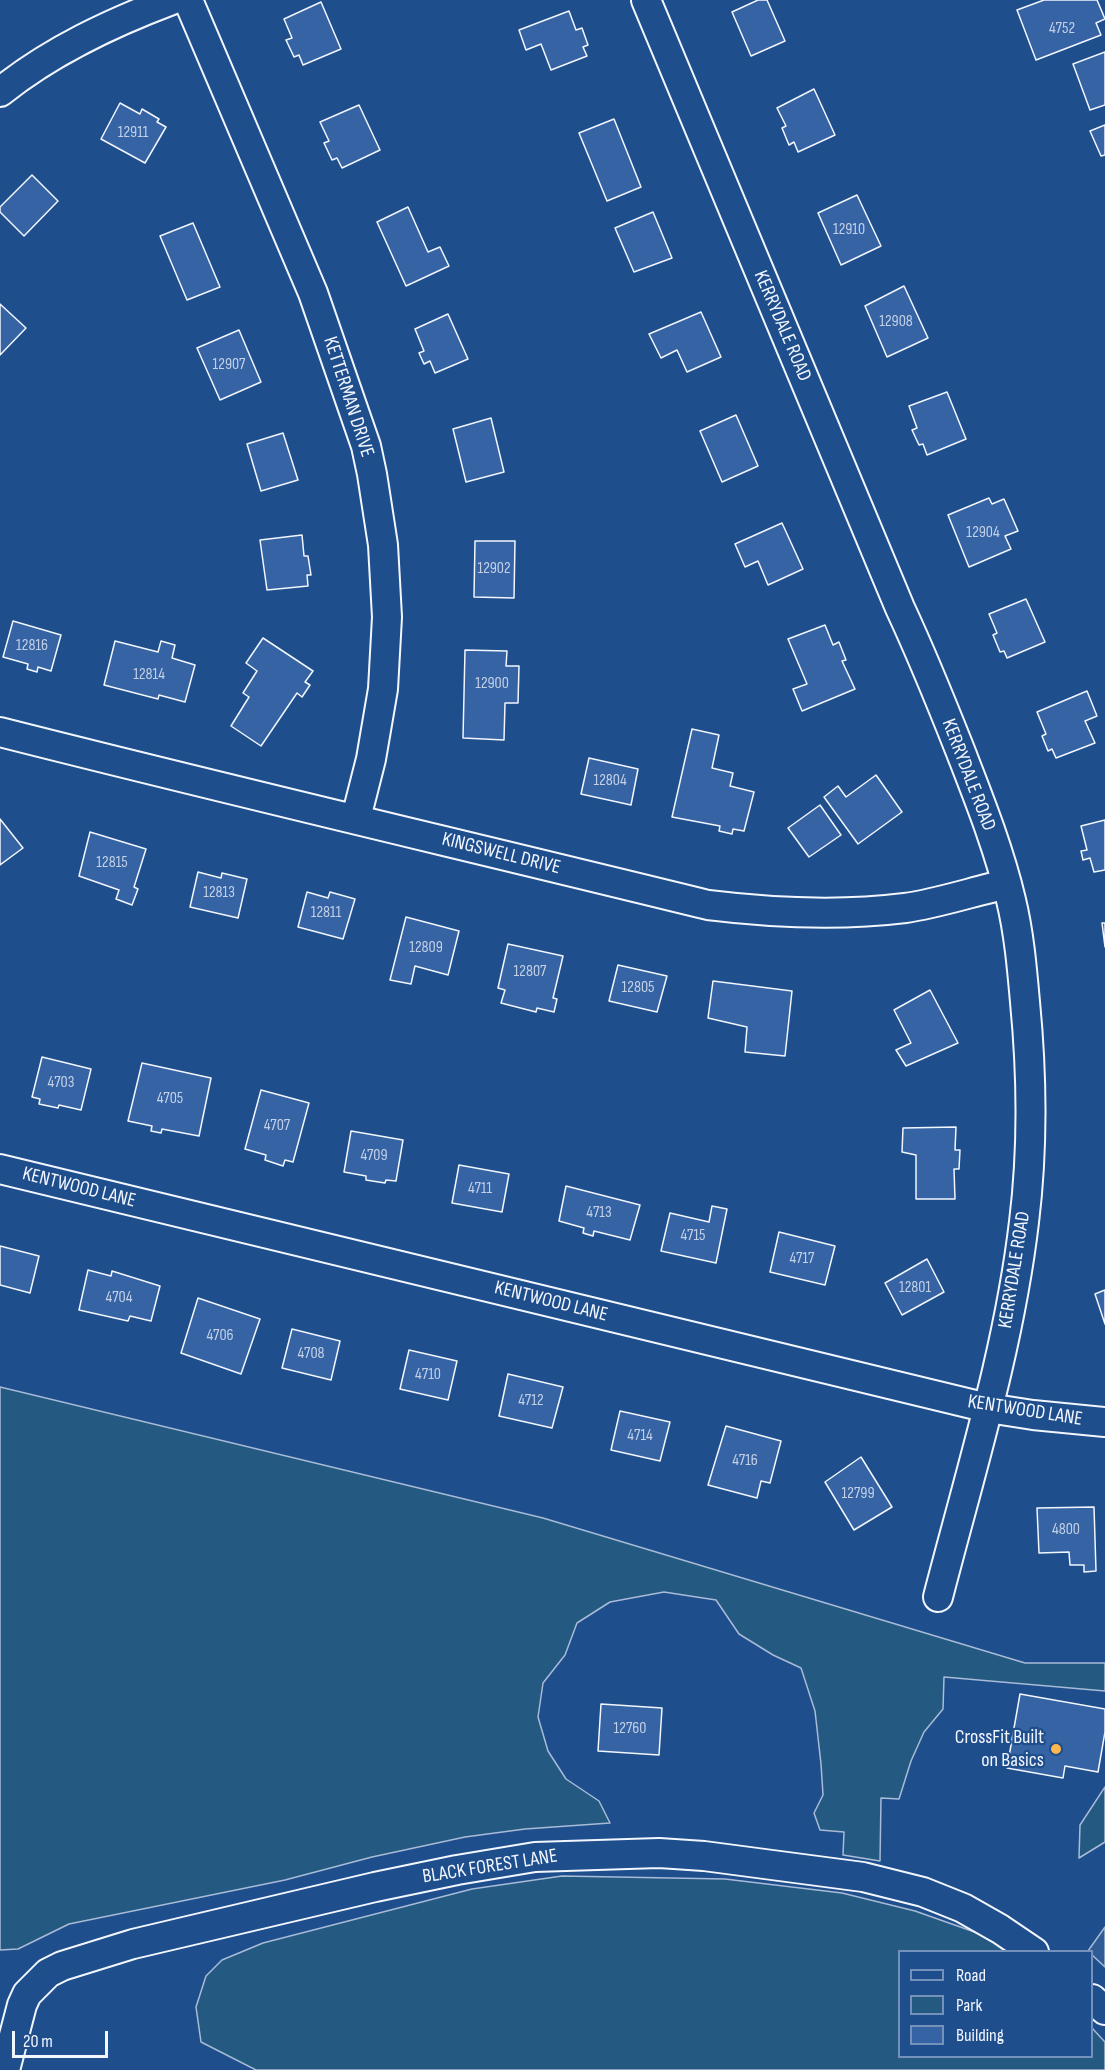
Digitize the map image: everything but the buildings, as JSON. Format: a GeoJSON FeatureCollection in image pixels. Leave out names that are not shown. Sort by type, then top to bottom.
{"type":"FeatureCollection","features":[{"type":"Feature","properties":{"kind":"street"},"geometry":{"type":"LineString","coordinates":[[0,92],[59,52],[121,19],[172,0]]}},
{"type":"Feature","properties":{"kind":"street","name":"KETTERMAN DRIVE"},"geometry":{"type":"LineString","coordinates":[[188,0],[313,293],[366,446],[372,474],[383,545],[387,617],[381,700],[371,759],[356,818]]}},
{"type":"Feature","properties":{"kind":"street","name":"KERRYDALE ROAD"},"geometry":{"type":"LineString","coordinates":[[646,0],[922,654],[978,797],[1007,884],[1022,962],[1030,1049],[1030,1153],[1024,1222],[1016,1276],[988,1408],[938,1597]]}},
{"type":"Feature","properties":{"kind":"street","name":"KINGSWELL DRIVE"},"geometry":{"type":"LineString","coordinates":[[0,732],[180,778],[356,818],[708,905],[741,909],[824,912],[906,908],[1007,884]]}},
{"type":"Feature","properties":{"kind":"street","name":"KENTWOOD LANE"},"geometry":{"type":"LineString","coordinates":[[0,1169],[988,1408],[1105,1422]]}},
{"type":"Feature","properties":{"kind":"street","name":"BLACK FOREST LANE"},"geometry":{"type":"LineString","coordinates":[[5,2070],[27,1994],[48,1973],[62,1966],[133,1944],[364,1889],[535,1857],[610,1853],[670,1854],[704,1856],[863,1876],[923,1892],[963,1908],[1031,1950]]}},
{"type":"Feature","properties":{"kind":"street"},"geometry":{"type":"LineString","coordinates":[[1093,2000],[1105,2010]]}},
{"type":"Feature","properties":{"kind":"green space"},"geometry":{"type":"Polygon","coordinates":[[[0,1387],[543,1518],[1025,1663],[1105,1663],[1105,1691],[944,1677],[943,1709],[924,1732],[911,1761],[899,1799],[881,1798],[880,1861],[843,1855],[844,1832],[820,1830],[814,1813],[823,1795],[821,1764],[815,1711],[801,1668],[773,1655],[739,1634],[716,1600],[664,1592],[610,1602],[577,1623],[565,1655],[543,1683],[538,1717],[548,1751],[566,1779],[599,1801],[610,1823],[525,1829],[465,1837],[372,1857],[285,1880],[69,1924],[18,1949],[0,1950],[0,1387]]]}},
{"type":"Feature","properties":{"kind":"green space"},"geometry":{"type":"Polygon","coordinates":[[[1105,1787],[1105,1842],[1079,1858],[1080,1825],[1105,1787]]]}},
{"type":"Feature","properties":{"kind":"green space"},"geometry":{"type":"Polygon","coordinates":[[[562,1876],[725,1879],[842,1893],[915,1911],[983,1935],[1004,1950],[898,1950],[898,2058],[1093,2058],[1093,2029],[1105,2042],[1105,2070],[256,2070],[201,2042],[196,2007],[206,1976],[222,1960],[263,1943],[472,1889],[562,1876]]]}},
{"type":"Feature","properties":{"kind":"shaded area"},"geometry":{"type":"Polygon","coordinates":[[[1105,1927],[1105,1967],[1093,1956],[1093,1950],[1089,1950],[1105,1927]]]}},
{"type":"Feature","properties":{"kind":"place","name":"CrossFit Built on Basics"},"geometry":{"type":"Point","coordinates":[1056,1749]}}]}
